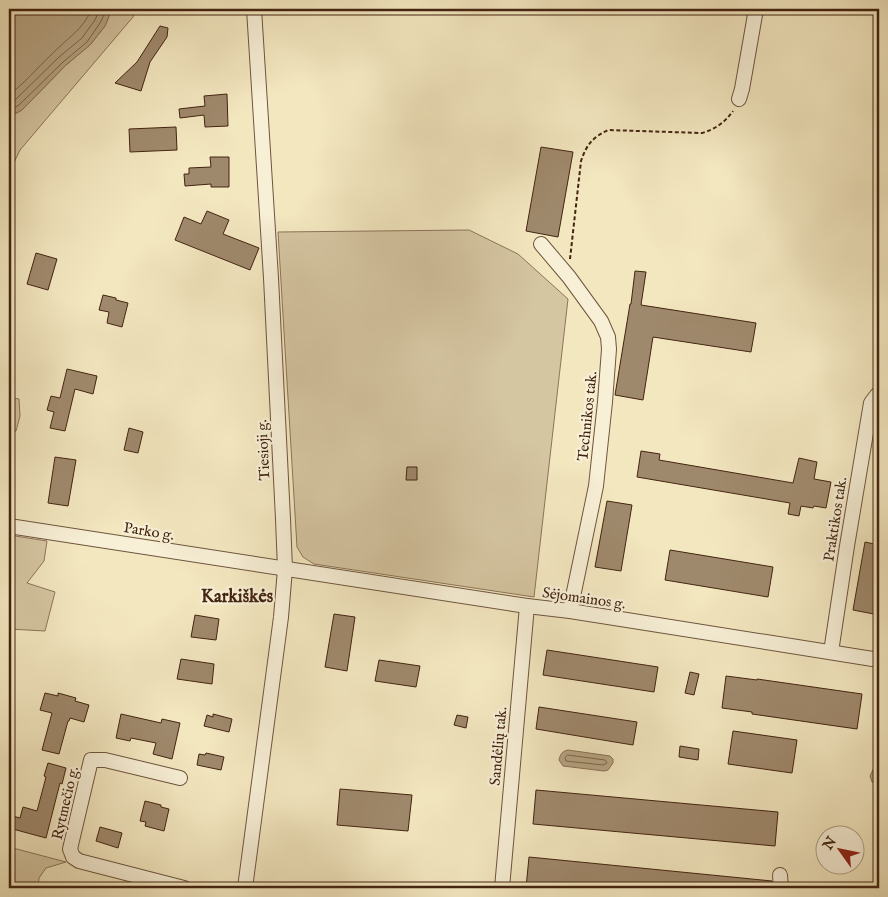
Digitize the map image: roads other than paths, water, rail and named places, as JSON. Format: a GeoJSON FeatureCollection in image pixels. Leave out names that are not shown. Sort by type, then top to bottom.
{"type":"FeatureCollection","features":[{"type":"Feature","properties":{"kind":"street","name":"Tiesioji g."},"geometry":{"type":"LineString","coordinates":[[245,888],[281,617],[284,569],[271,278],[254,9]]}},
{"type":"Feature","properties":{"kind":"street"},"geometry":{"type":"LineString","coordinates":[[739,99],[756,9]]}},
{"type":"Feature","properties":{"kind":"street","name":"Technikos tak."},"geometry":{"type":"LineString","coordinates":[[541,244],[569,277],[601,321],[608,337],[609,349],[606,402],[596,486],[570,611]]}},
{"type":"Feature","properties":{"kind":"street","name":"Praktikos tak."},"geometry":{"type":"LineString","coordinates":[[831,652],[871,403],[879,395]]}},
{"type":"Feature","properties":{"kind":"street","name":"Parko g."},"geometry":{"type":"LineString","coordinates":[[9,526],[284,569]]}},
{"type":"Feature","properties":{"kind":"street","name":"Sėjomainos g."},"geometry":{"type":"LineString","coordinates":[[284,569],[570,611],[879,660]]}},
{"type":"Feature","properties":{"kind":"street","name":"Sandėlių tak."},"geometry":{"type":"LineString","coordinates":[[502,888],[527,606]]}},
{"type":"Feature","properties":{"kind":"street","name":"Rytmečio g."},"geometry":{"type":"LineString","coordinates":[[180,778],[105,760],[92,760],[70,849],[78,861],[184,888]]}},
{"type":"Feature","properties":{"kind":"water"},"geometry":{"type":"Polygon","coordinates":[[[9,9],[112,9],[105,26],[90,45],[66,65],[22,110],[9,117],[9,9]]]}},
{"type":"Feature","properties":{"kind":"water"},"geometry":{"type":"Polygon","coordinates":[[[568,750],[610,756],[613,759],[613,763],[608,770],[604,771],[563,766],[559,758],[563,752],[568,750]]]}},
{"type":"Feature","properties":{"kind":"water"},"geometry":{"type":"Polygon","coordinates":[[[879,757],[879,785],[872,782],[870,776],[879,757]]]}},
{"type":"Feature","properties":{"kind":"district","name":"Karkiškės"},"geometry":{"type":"Point","coordinates":[237,596]}}]}
